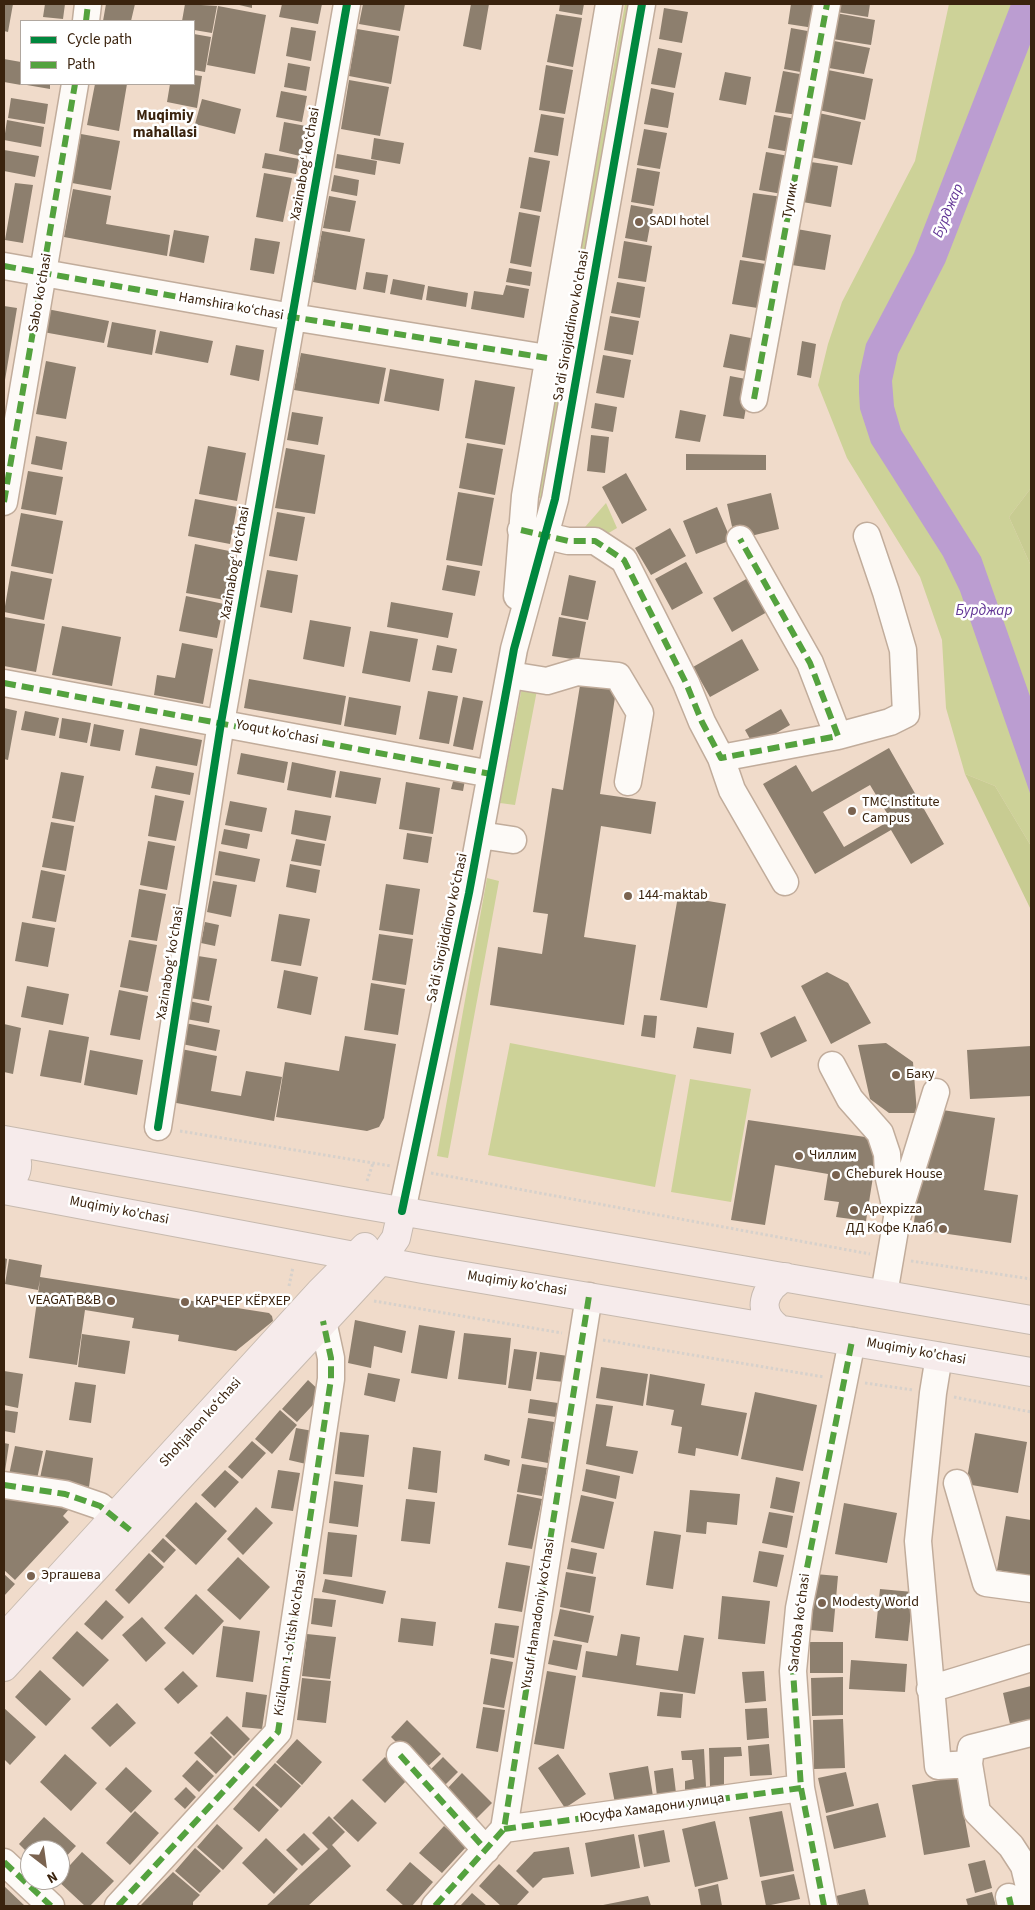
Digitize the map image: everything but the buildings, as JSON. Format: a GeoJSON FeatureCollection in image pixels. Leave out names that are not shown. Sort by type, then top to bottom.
{"type":"FeatureCollection","features":[{"type":"Feature","properties":{"kind":"main road"},"geometry":{"type":"LineString","coordinates":[[4,1140],[15,1152],[18,1167],[15,1175],[4,1188]]}},
{"type":"Feature","properties":{"kind":"main road"},"geometry":{"type":"LineString","coordinates":[[4,1140],[1031,1320]]}},
{"type":"Feature","properties":{"kind":"main road","name":"Muqimiy ko'chasi"},"geometry":{"type":"LineString","coordinates":[[4,1188],[301,1255],[380,1261],[1031,1372]]}},
{"type":"Feature","properties":{"kind":"main road"},"geometry":{"type":"LineString","coordinates":[[380,1261],[396,1238],[402,1211]]}},
{"type":"Feature","properties":{"kind":"main road","name":"Shohjahon koʻchasi"},"geometry":{"type":"LineString","coordinates":[[4,1638],[122,1524],[380,1261],[402,1211]]}},
{"type":"Feature","properties":{"kind":"main road"},"geometry":{"type":"LineString","coordinates":[[301,1255],[320,1292]]}},
{"type":"Feature","properties":{"kind":"main road","name":"Shohjahon koʻchasi"},"geometry":{"type":"LineString","coordinates":[[4,1667],[122,1524],[320,1292],[380,1261]]}},
{"type":"Feature","properties":{"kind":"main road"},"geometry":{"type":"LineString","coordinates":[[778,1328],[766,1315],[764,1300],[772,1286],[785,1277]]}},
{"type":"Feature","properties":{"kind":"street"},"geometry":{"type":"LineString","coordinates":[[86,20],[88,4]]}},
{"type":"Feature","properties":{"kind":"street","name":"Xazinabog‘ ko‘chasi"},"geometry":{"type":"LineString","coordinates":[[158,1127],[221,722],[347,4]]}},
{"type":"Feature","properties":{"kind":"street","name":"Sa'di Sirojiddinov ko'chasi"},"geometry":{"type":"LineString","coordinates":[[514,650],[533,533],[547,358],[609,4]]}},
{"type":"Feature","properties":{"kind":"street","name":"Sa'di Sirojiddinov ko'chasi"},"geometry":{"type":"LineString","coordinates":[[533,533],[555,499],[642,4]]}},
{"type":"Feature","properties":{"kind":"street","name":"Тупик"},"geometry":{"type":"LineString","coordinates":[[754,399],[827,4]]}},
{"type":"Feature","properties":{"kind":"street","name":"Sabo ko‘chasi"},"geometry":{"type":"LineString","coordinates":[[4,502],[75,85]]}},
{"type":"Feature","properties":{"kind":"street","name":"Hamshira ko‘chasi"},"geometry":{"type":"LineString","coordinates":[[4,266],[292,317],[547,358]]}},
{"type":"Feature","properties":{"kind":"street"},"geometry":{"type":"LineString","coordinates":[[533,533],[568,541],[596,542],[624,560],[686,683],[702,722],[720,758],[732,790],[786,882]]}},
{"type":"Feature","properties":{"kind":"street"},"geometry":{"type":"LineString","coordinates":[[720,758],[838,736],[890,722],[906,714],[902,650],[886,592],[867,536]]}},
{"type":"Feature","properties":{"kind":"street"},"geometry":{"type":"LineString","coordinates":[[740,539],[810,663],[838,736]]}},
{"type":"Feature","properties":{"kind":"street","name":"Saʼdi Sirojiddinov koʻchasi"},"geometry":{"type":"LineString","coordinates":[[402,1211],[480,835],[514,650]]}},
{"type":"Feature","properties":{"kind":"street"},"geometry":{"type":"LineString","coordinates":[[510,675],[547,681],[577,672],[618,676],[640,714],[628,782]]}},
{"type":"Feature","properties":{"kind":"street","name":"Yoqut ko'chasi"},"geometry":{"type":"LineString","coordinates":[[4,683],[221,722],[491,774]]}},
{"type":"Feature","properties":{"kind":"street"},"geometry":{"type":"LineString","coordinates":[[480,835],[513,840]]}},
{"type":"Feature","properties":{"kind":"street"},"geometry":{"type":"LineString","coordinates":[[832,1065],[850,1099],[880,1133],[886,1154],[888,1174],[898,1218]]}},
{"type":"Feature","properties":{"kind":"street"},"geometry":{"type":"LineString","coordinates":[[884,1294],[898,1218],[936,1092]]}},
{"type":"Feature","properties":{"kind":"street","name":"Yusuf Hamadoniy koʻchasi"},"geometry":{"type":"LineString","coordinates":[[504,1829],[589,1296]]}},
{"type":"Feature","properties":{"kind":"street","name":"Kizilqum 1-o'tish ko'chasi"},"geometry":{"type":"LineString","coordinates":[[118,1906],[278,1732],[331,1379],[331,1358],[322,1322]]}},
{"type":"Feature","properties":{"kind":"street","name":"Sardoba koʻchasi"},"geometry":{"type":"LineString","coordinates":[[824,1906],[800,1788],[793,1671],[799,1608],[852,1341]]}},
{"type":"Feature","properties":{"kind":"street"},"geometry":{"type":"LineString","coordinates":[[939,1356],[933,1393],[918,1541],[932,1716],[938,1766],[1031,1733]]}},
{"type":"Feature","properties":{"kind":"street"},"geometry":{"type":"LineString","coordinates":[[957,1483],[986,1583],[1031,1589]]}},
{"type":"Feature","properties":{"kind":"street"},"geometry":{"type":"LineString","coordinates":[[4,1485],[65,1494],[100,1506],[122,1524]]}},
{"type":"Feature","properties":{"kind":"street"},"geometry":{"type":"LineString","coordinates":[[930,1689],[1031,1658]]}},
{"type":"Feature","properties":{"kind":"street"},"geometry":{"type":"LineString","coordinates":[[932,1716],[970,1756],[977,1812],[1012,1846],[1024,1866],[1017,1900]]}},
{"type":"Feature","properties":{"kind":"street"},"geometry":{"type":"LineString","coordinates":[[400,1755],[486,1850]]}},
{"type":"Feature","properties":{"kind":"street","name":"Юсуфа Хамадони улица"},"geometry":{"type":"LineString","coordinates":[[504,1829],[800,1788]]}},
{"type":"Feature","properties":{"kind":"street"},"geometry":{"type":"LineString","coordinates":[[435,1906],[504,1829]]}},
{"type":"Feature","properties":{"kind":"street"},"geometry":{"type":"LineString","coordinates":[[4,1862],[51,1906]]}},
{"type":"Feature","properties":{"kind":"path"},"geometry":{"type":"LineString","coordinates":[[158,1127],[411,1169],[892,1258],[1031,1279]]}},
{"type":"Feature","properties":{"kind":"path"},"geometry":{"type":"LineString","coordinates":[[367,1181],[373,1163]]}},
{"type":"Feature","properties":{"kind":"path"},"geometry":{"type":"LineString","coordinates":[[289,1286],[301,1255]]}},
{"type":"Feature","properties":{"kind":"green space"},"geometry":{"type":"Polygon","coordinates":[[[625,4],[634,4],[544,499],[536,497],[625,4]]]}},
{"type":"Feature","properties":{"kind":"green space"},"geometry":{"type":"Polygon","coordinates":[[[949,4],[1031,4],[1031,488],[1009,517],[1031,566],[1031,846],[995,786],[965,774],[946,708],[942,640],[920,577],[847,458],[818,385],[828,344],[842,302],[915,161],[949,4]]]}},
{"type":"Feature","properties":{"kind":"green space"},"geometry":{"type":"Polygon","coordinates":[[[1031,488],[1031,566],[1009,517],[1031,488]]]}},
{"type":"Feature","properties":{"kind":"green space"},"geometry":{"type":"Polygon","coordinates":[[[606,503],[617,528],[602,537],[585,527],[606,503]]]}},
{"type":"Feature","properties":{"kind":"green space"},"geometry":{"type":"Polygon","coordinates":[[[523,682],[538,685],[515,805],[500,803],[523,682]]]}},
{"type":"Feature","properties":{"kind":"green space"},"geometry":{"type":"Polygon","coordinates":[[[965,774],[995,786],[1031,846],[1031,910],[965,774]]]}},
{"type":"Feature","properties":{"kind":"green space"},"geometry":{"type":"Polygon","coordinates":[[[487,878],[499,881],[448,1158],[437,1156],[487,878]]]}},
{"type":"Feature","properties":{"kind":"green space"},"geometry":{"type":"Polygon","coordinates":[[[510,1043],[676,1075],[655,1187],[488,1155],[510,1043]]]}},
{"type":"Feature","properties":{"kind":"green space"},"geometry":{"type":"Polygon","coordinates":[[[690,1079],[751,1089],[731,1202],[671,1192],[690,1079]]]}},
{"type":"Feature","properties":{"kind":"water","name":"Бурджар"},"geometry":{"type":"Polygon","coordinates":[[[1011,4],[1031,4],[1031,42],[945,263],[898,354],[892,381],[894,406],[901,430],[981,557],[1031,699],[1031,796],[960,591],[943,556],[871,443],[860,409],[859,393],[859,376],[866,344],[914,253],[1011,4]]]}},
{"type":"Feature","properties":{"kind":"marked path"},"geometry":{"type":"LineString","coordinates":[[86,20],[88,4]]}},
{"type":"Feature","properties":{"kind":"marked path"},"geometry":{"type":"LineString","coordinates":[[754,399],[827,4]]}},
{"type":"Feature","properties":{"kind":"marked path"},"geometry":{"type":"LineString","coordinates":[[4,502],[75,85]]}},
{"type":"Feature","properties":{"kind":"marked path"},"geometry":{"type":"LineString","coordinates":[[4,266],[292,317],[547,358]]}},
{"type":"Feature","properties":{"kind":"marked path"},"geometry":{"type":"LineString","coordinates":[[521,530],[568,541],[595,541],[624,560],[686,683],[702,722],[721,758],[838,736],[810,663],[740,539]]}},
{"type":"Feature","properties":{"kind":"marked path"},"geometry":{"type":"LineString","coordinates":[[4,683],[491,774]]}},
{"type":"Feature","properties":{"kind":"marked path"},"geometry":{"type":"LineString","coordinates":[[435,1906],[504,1829],[589,1296]]}},
{"type":"Feature","properties":{"kind":"marked path"},"geometry":{"type":"LineString","coordinates":[[118,1906],[278,1732],[331,1379],[331,1358],[323,1321]]}},
{"type":"Feature","properties":{"kind":"marked path"},"geometry":{"type":"LineString","coordinates":[[824,1906],[801,1788],[793,1671],[799,1608],[852,1341]]}},
{"type":"Feature","properties":{"kind":"marked path"},"geometry":{"type":"LineString","coordinates":[[4,1485],[65,1494],[100,1506],[130,1530]]}},
{"type":"Feature","properties":{"kind":"marked path"},"geometry":{"type":"LineString","coordinates":[[400,1755],[486,1850]]}},
{"type":"Feature","properties":{"kind":"marked path"},"geometry":{"type":"LineString","coordinates":[[504,1829],[801,1788]]}},
{"type":"Feature","properties":{"kind":"marked path"},"geometry":{"type":"LineString","coordinates":[[4,1862],[51,1906]]}},
{"type":"Feature","properties":{"kind":"marked path"},"geometry":{"type":"LineString","coordinates":[[1009,1897],[1011,1906]]}},
{"type":"Feature","properties":{"kind":"cycle path"},"geometry":{"type":"LineString","coordinates":[[158,1127],[221,723],[347,4]]}},
{"type":"Feature","properties":{"kind":"cycle path"},"geometry":{"type":"LineString","coordinates":[[402,1211],[469,893],[514,649],[555,499],[642,4]]}},
{"type":"Feature","properties":{"kind":"place","name":"SADI hotel"},"geometry":{"type":"Point","coordinates":[639,222]}},
{"type":"Feature","properties":{"kind":"place","name":"TMC Institute Campus"},"geometry":{"type":"Point","coordinates":[852,811]}},
{"type":"Feature","properties":{"kind":"place","name":"144-maktab"},"geometry":{"type":"Point","coordinates":[628,896]}},
{"type":"Feature","properties":{"kind":"place","name":"Баку"},"geometry":{"type":"Point","coordinates":[896,1075]}},
{"type":"Feature","properties":{"kind":"place","name":"Чиллим"},"geometry":{"type":"Point","coordinates":[799,1156]}},
{"type":"Feature","properties":{"kind":"place","name":"Cheburek House"},"geometry":{"type":"Point","coordinates":[836,1175]}},
{"type":"Feature","properties":{"kind":"place","name":"Apexpizza"},"geometry":{"type":"Point","coordinates":[854,1210]}},
{"type":"Feature","properties":{"kind":"place","name":"ДД Кофе Клаб"},"geometry":{"type":"Point","coordinates":[943,1229]}},
{"type":"Feature","properties":{"kind":"place","name":"VEAGAT B&B"},"geometry":{"type":"Point","coordinates":[111,1301]}},
{"type":"Feature","properties":{"kind":"place","name":"КАРЧЕР КЁРХЕР"},"geometry":{"type":"Point","coordinates":[185,1302]}},
{"type":"Feature","properties":{"kind":"place","name":"Эргашева"},"geometry":{"type":"Point","coordinates":[31,1576]}},
{"type":"Feature","properties":{"kind":"place","name":"Modesty World"},"geometry":{"type":"Point","coordinates":[822,1603]}},
{"type":"Feature","properties":{"kind":"district","name":"Muqimiy mahallasi"},"geometry":{"type":"Point","coordinates":[165,126]}}]}
